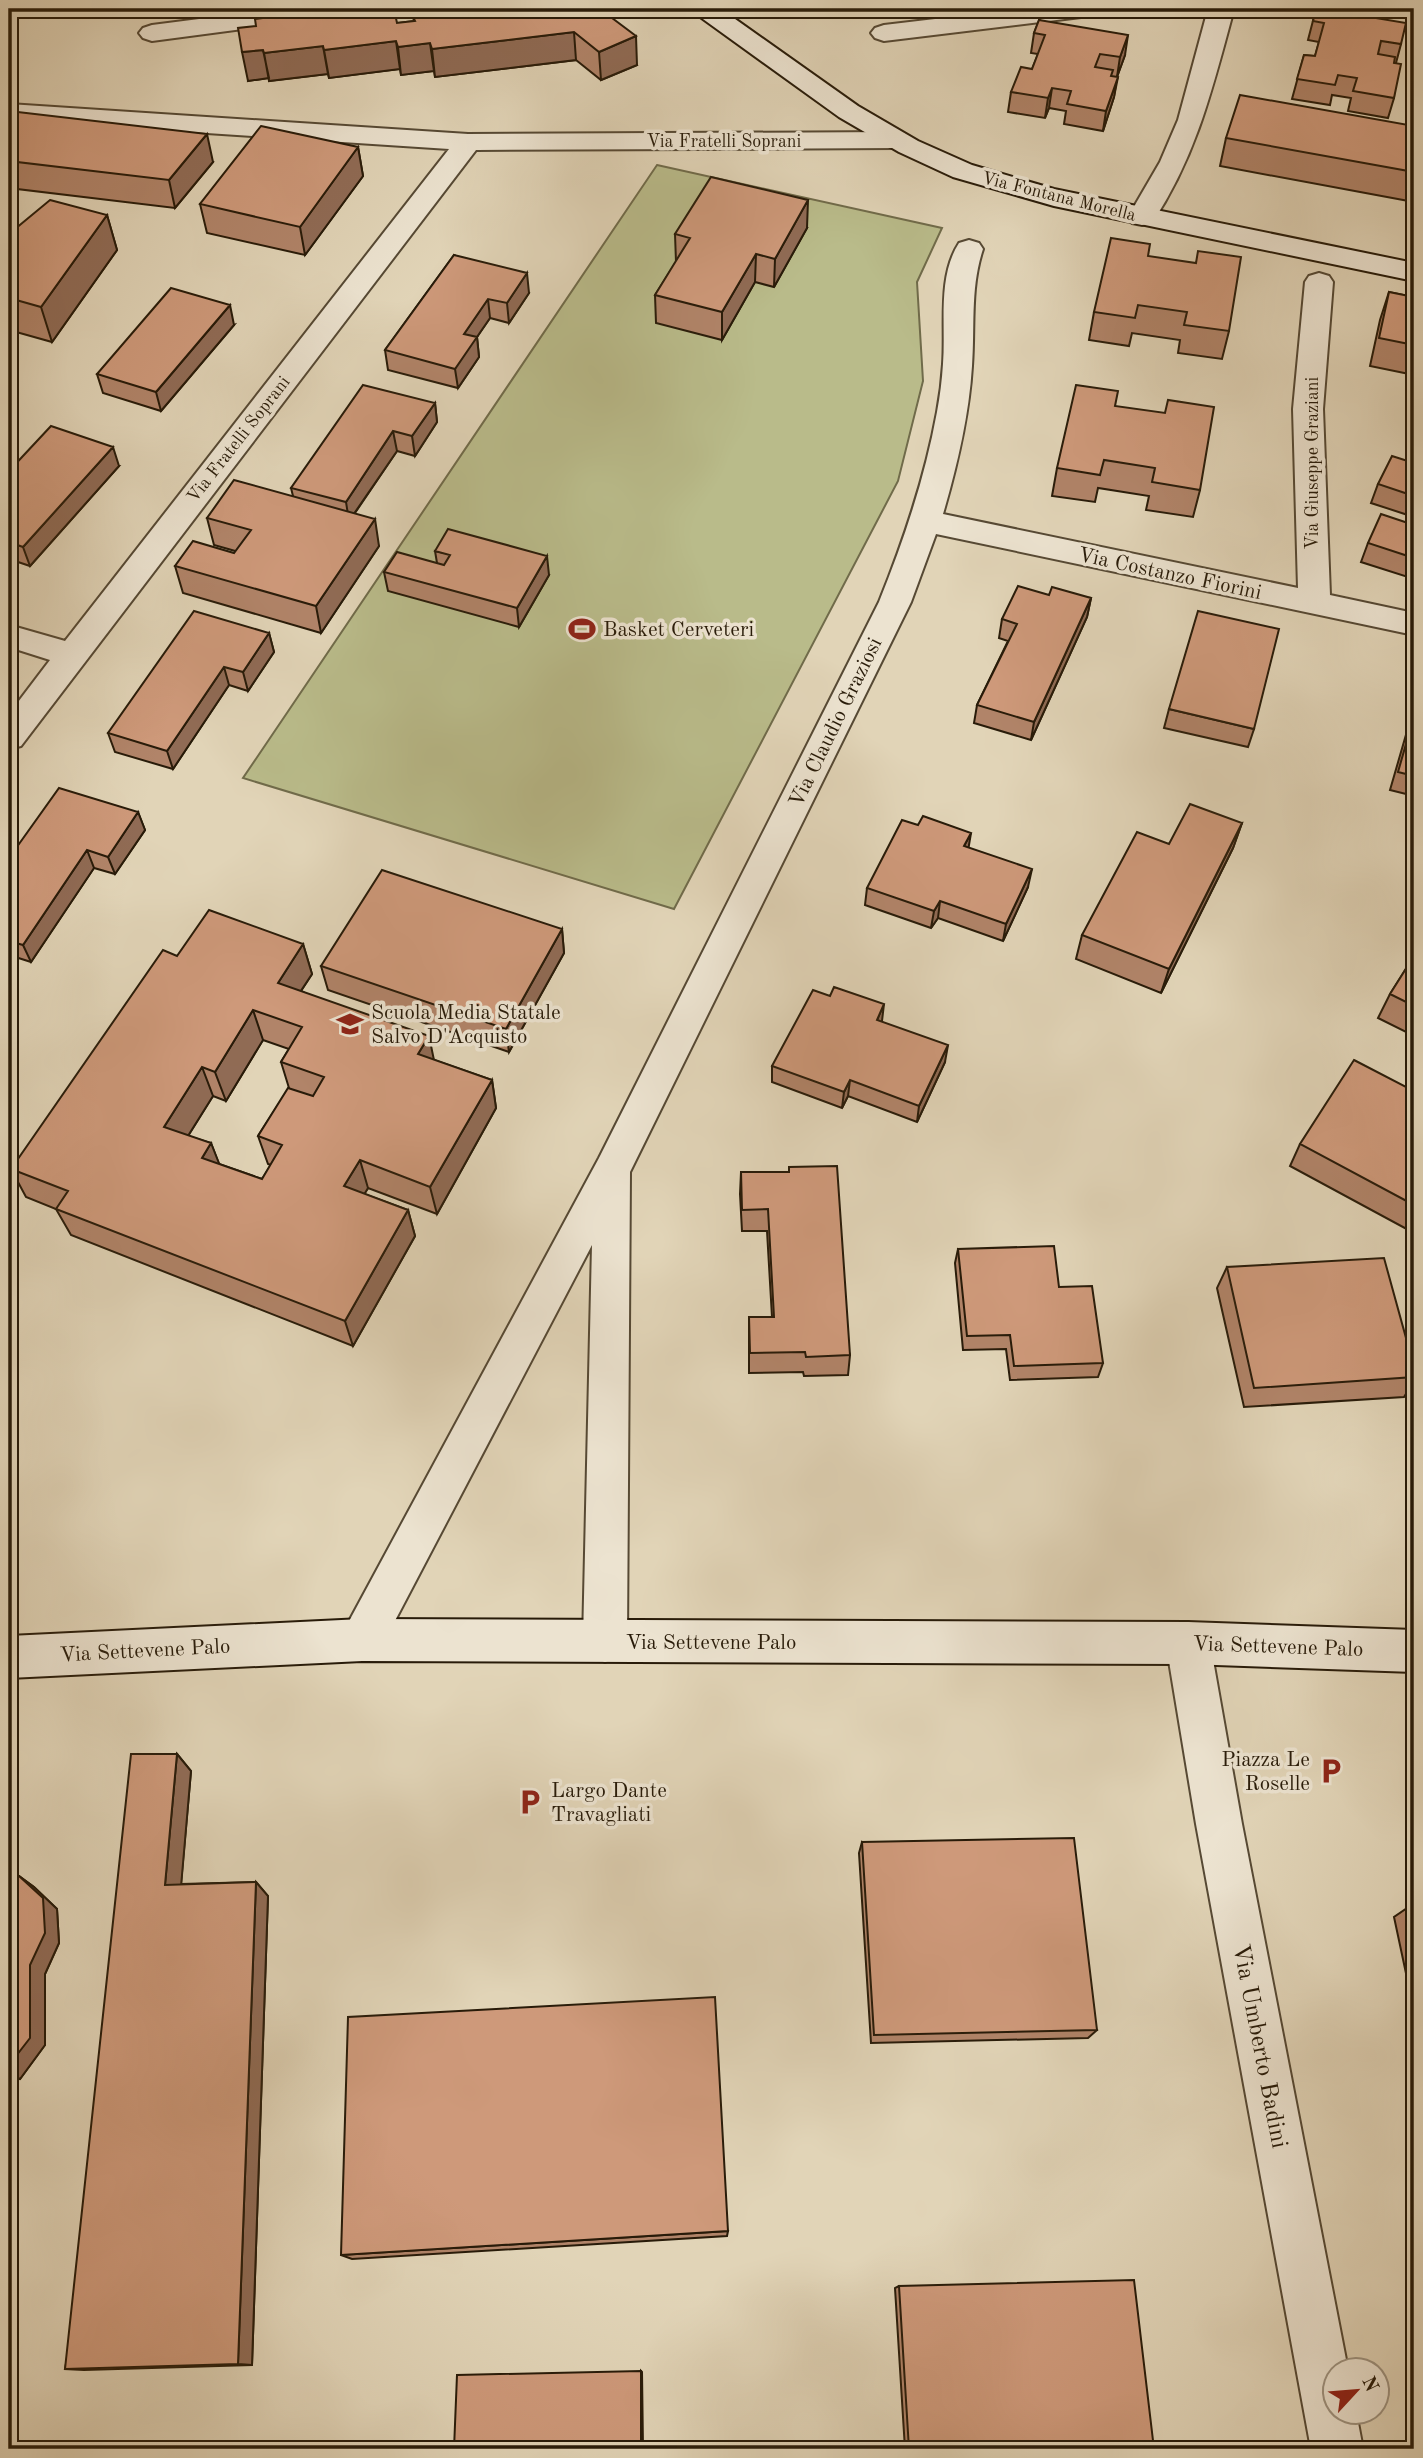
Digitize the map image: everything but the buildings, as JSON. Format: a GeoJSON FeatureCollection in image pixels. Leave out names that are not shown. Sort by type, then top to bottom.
{"type":"FeatureCollection","features":[{"type":"Feature","properties":{"kind":"street"},"geometry":{"type":"LineString","coordinates":[[152,33],[333,9]]}},
{"type":"Feature","properties":{"kind":"street","name":"Via Fontana Morella"},"geometry":{"type":"LineString","coordinates":[[705,9],[834,101],[896,140],[942,163],[993,182],[1142,217],[1414,272]]}},
{"type":"Feature","properties":{"kind":"street"},"geometry":{"type":"LineString","coordinates":[[884,33],[1081,9]]}},
{"type":"Feature","properties":{"kind":"street"},"geometry":{"type":"LineString","coordinates":[[1142,217],[1173,162],[1191,120],[1221,9]]}},
{"type":"Feature","properties":{"kind":"street","name":"Via Fratelli Soprani"},"geometry":{"type":"LineString","coordinates":[[9,112],[468,142],[896,140]]}},
{"type":"Feature","properties":{"kind":"street","name":"Via Fratelli Soprani"},"geometry":{"type":"LineString","coordinates":[[9,737],[468,142]]}},
{"type":"Feature","properties":{"kind":"street","name":"Via Claudio Graziosi"},"geometry":{"type":"LineString","coordinates":[[362,1640],[612,1169],[895,602],[927,521],[942,466],[959,353],[958,295],[969,249]]}},
{"type":"Feature","properties":{"kind":"street","name":"Via Giuseppe Graziani"},"geometry":{"type":"LineString","coordinates":[[1314,603],[1308,409],[1319,282]]}},
{"type":"Feature","properties":{"kind":"street","name":"Via Costanzo Fiorini"},"geometry":{"type":"LineString","coordinates":[[927,521],[1414,624]]}},
{"type":"Feature","properties":{"kind":"street"},"geometry":{"type":"LineString","coordinates":[[9,636],[72,655]]}},
{"type":"Feature","properties":{"kind":"street"},"geometry":{"type":"LineString","coordinates":[[605,1642],[612,1169]]}},
{"type":"Feature","properties":{"kind":"street","name":"Via Settevene Palo"},"geometry":{"type":"LineString","coordinates":[[9,1657],[362,1640],[1188,1643],[1414,1651]]}},
{"type":"Feature","properties":{"kind":"street","name":"Via Umberto Badini"},"geometry":{"type":"LineString","coordinates":[[1188,1643],[1221,1838],[1337,2449]]}},
{"type":"Feature","properties":{"kind":"green space","name":"Basket Cerveteri"},"geometry":{"type":"Polygon","coordinates":[[[657,165],[942,228],[917,282],[923,381],[898,481],[674,909],[243,778],[657,165]]]}},
{"type":"Feature","properties":{"kind":"place","name":"Basket Cerveteri"},"geometry":{"type":"Point","coordinates":[582,629]}},
{"type":"Feature","properties":{"kind":"place","name":"Scuola Media Statale Salvo D'Acquisto"},"geometry":{"type":"Point","coordinates":[350,1024]}},
{"type":"Feature","properties":{"kind":"place","name":"Piazza Le Roselle"},"geometry":{"type":"Point","coordinates":[1331,1771]}},
{"type":"Feature","properties":{"kind":"place","name":"Largo Dante Travagliati"},"geometry":{"type":"Point","coordinates":[530,1802]}}]}
